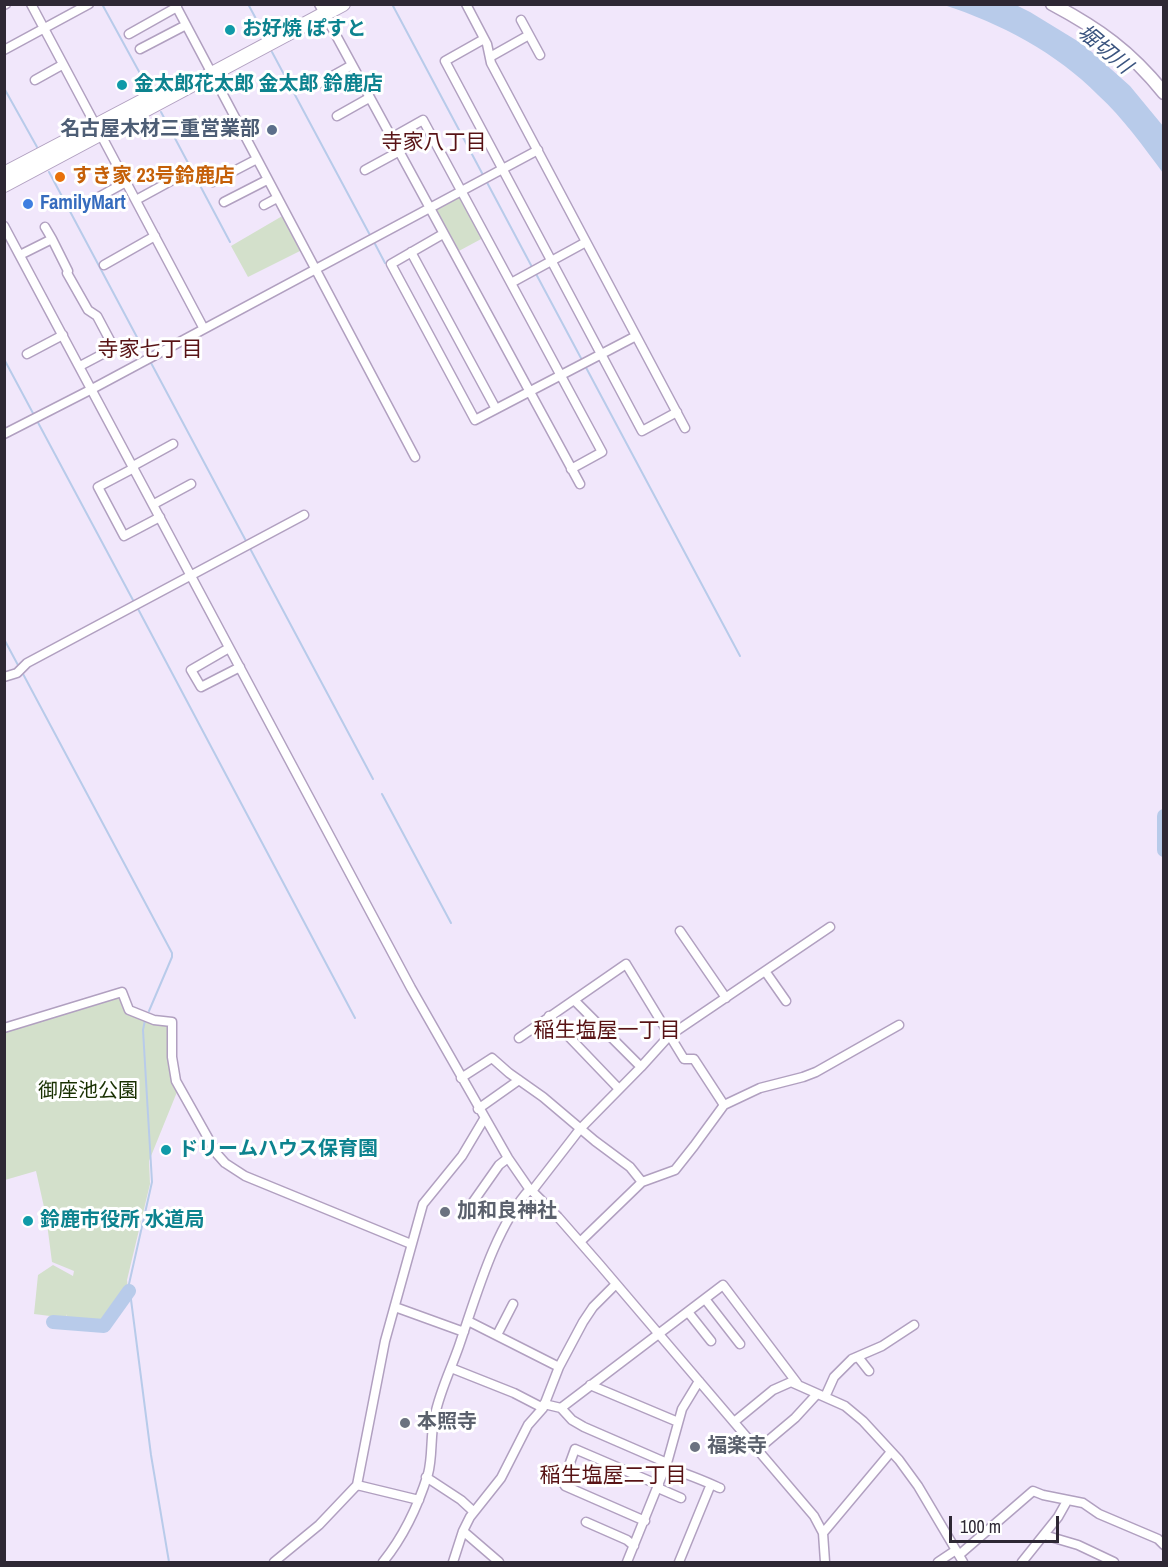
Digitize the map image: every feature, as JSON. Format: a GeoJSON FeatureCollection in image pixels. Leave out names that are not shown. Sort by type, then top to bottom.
{"type":"FeatureCollection","features":[{"type":"Feature","properties":{"kind":"highway"},"geometry":{"type":"LineString","coordinates":[[4,185],[98,130],[322,7],[343,4]]}},
{"type":"Feature","properties":{"kind":"highway"},"geometry":{"type":"LineString","coordinates":[[4,174],[98,130]]}},
{"type":"Feature","properties":{"kind":"main road"},"geometry":{"type":"LineString","coordinates":[[1052,4],[1120,46],[1147,72],[1164,93]]}},
{"type":"Feature","properties":{"kind":"street"},"geometry":{"type":"LineString","coordinates":[[31,4],[204,329]]}},
{"type":"Feature","properties":{"kind":"street"},"geometry":{"type":"LineString","coordinates":[[4,50],[89,4]]}},
{"type":"Feature","properties":{"kind":"street"},"geometry":{"type":"LineString","coordinates":[[466,4],[484,39],[491,63],[685,428]]}},
{"type":"Feature","properties":{"kind":"street"},"geometry":{"type":"LineString","coordinates":[[129,34],[176,6],[415,457]]}},
{"type":"Feature","properties":{"kind":"street"},"geometry":{"type":"LineString","coordinates":[[322,7],[398,152],[579,484]]}},
{"type":"Feature","properties":{"kind":"street"},"geometry":{"type":"LineString","coordinates":[[521,20],[540,55]]}},
{"type":"Feature","properties":{"kind":"street"},"geometry":{"type":"LineString","coordinates":[[140,49],[186,25]]}},
{"type":"Feature","properties":{"kind":"street"},"geometry":{"type":"LineString","coordinates":[[490,57],[530,35]]}},
{"type":"Feature","properties":{"kind":"street"},"geometry":{"type":"LineString","coordinates":[[484,39],[445,61],[642,431],[677,412]]}},
{"type":"Feature","properties":{"kind":"street"},"geometry":{"type":"LineString","coordinates":[[34,80],[62,65]]}},
{"type":"Feature","properties":{"kind":"street"},"geometry":{"type":"LineString","coordinates":[[318,84],[352,65]]}},
{"type":"Feature","properties":{"kind":"street"},"geometry":{"type":"LineString","coordinates":[[337,116],[369,98]]}},
{"type":"Feature","properties":{"kind":"street"},"geometry":{"type":"LineString","coordinates":[[391,138],[423,120],[462,190],[602,452],[571,469]]}},
{"type":"Feature","properties":{"kind":"street"},"geometry":{"type":"LineString","coordinates":[[4,434],[538,150]]}},
{"type":"Feature","properties":{"kind":"street"},"geometry":{"type":"LineString","coordinates":[[365,170],[398,152]]}},
{"type":"Feature","properties":{"kind":"street"},"geometry":{"type":"LineString","coordinates":[[213,182],[257,159]]}},
{"type":"Feature","properties":{"kind":"street"},"geometry":{"type":"LineString","coordinates":[[136,200],[189,171]]}},
{"type":"Feature","properties":{"kind":"street"},"geometry":{"type":"LineString","coordinates":[[224,202],[267,180]]}},
{"type":"Feature","properties":{"kind":"street"},"geometry":{"type":"LineString","coordinates":[[97,198],[126,182]]}},
{"type":"Feature","properties":{"kind":"street"},"geometry":{"type":"LineString","coordinates":[[264,205],[277,198]]}},
{"type":"Feature","properties":{"kind":"street"},"geometry":{"type":"LineString","coordinates":[[4,226],[411,988],[484,1119],[531,1190],[580,1242],[814,1516],[823,1533],[825,1563]]}},
{"type":"Feature","properties":{"kind":"street"},"geometry":{"type":"LineString","coordinates":[[45,227],[88,310],[97,315],[114,348],[80,366]]}},
{"type":"Feature","properties":{"kind":"street"},"geometry":{"type":"LineString","coordinates":[[443,234],[391,264],[475,420],[636,336]]}},
{"type":"Feature","properties":{"kind":"street"},"geometry":{"type":"LineString","coordinates":[[104,265],[155,236]]}},
{"type":"Feature","properties":{"kind":"street"},"geometry":{"type":"LineString","coordinates":[[20,255],[51,239]]}},
{"type":"Feature","properties":{"kind":"street"},"geometry":{"type":"LineString","coordinates":[[511,283],[586,242]]}},
{"type":"Feature","properties":{"kind":"street"},"geometry":{"type":"LineString","coordinates":[[4,251],[15,246]]}},
{"type":"Feature","properties":{"kind":"street"},"geometry":{"type":"LineString","coordinates":[[411,252],[496,409]]}},
{"type":"Feature","properties":{"kind":"street"},"geometry":{"type":"LineString","coordinates":[[27,354],[63,335]]}},
{"type":"Feature","properties":{"kind":"street"},"geometry":{"type":"LineString","coordinates":[[160,517],[124,537],[98,487],[173,444]]}},
{"type":"Feature","properties":{"kind":"street"},"geometry":{"type":"LineString","coordinates":[[154,504],[191,484]]}},
{"type":"Feature","properties":{"kind":"street"},"geometry":{"type":"LineString","coordinates":[[4,677],[304,515]]}},
{"type":"Feature","properties":{"kind":"street"},"geometry":{"type":"LineString","coordinates":[[229,648],[191,670],[201,687],[240,668]]}},
{"type":"Feature","properties":{"kind":"street"},"geometry":{"type":"LineString","coordinates":[[383,1563],[409,1524],[419,1500],[426,1477],[434,1417],[440,1395],[499,1239],[521,1199],[531,1190],[580,1129],[669,1036],[830,927]]}},
{"type":"Feature","properties":{"kind":"street"},"geometry":{"type":"LineString","coordinates":[[680,931],[726,998]]}},
{"type":"Feature","properties":{"kind":"street"},"geometry":{"type":"LineString","coordinates":[[519,1038],[626,964],[684,1059],[694,1059],[724,1105]]}},
{"type":"Feature","properties":{"kind":"street"},"geometry":{"type":"LineString","coordinates":[[765,971],[786,1001]]}},
{"type":"Feature","properties":{"kind":"street"},"geometry":{"type":"LineString","coordinates":[[4,1029],[122,992],[129,1010],[154,1020],[172,1022],[172,1057],[176,1081],[217,1154],[225,1163],[245,1176],[411,1244]]}},
{"type":"Feature","properties":{"kind":"street"},"geometry":{"type":"LineString","coordinates":[[574,1000],[641,1067]]}},
{"type":"Feature","properties":{"kind":"street"},"geometry":{"type":"LineString","coordinates":[[549,1016],[619,1089]]}},
{"type":"Feature","properties":{"kind":"street"},"geometry":{"type":"LineString","coordinates":[[580,1242],[642,1182],[675,1170],[724,1105],[760,1088],[816,1072],[899,1025]]}},
{"type":"Feature","properties":{"kind":"street"},"geometry":{"type":"LineString","coordinates":[[461,1078],[492,1058],[630,1167],[642,1182]]}},
{"type":"Feature","properties":{"kind":"street"},"geometry":{"type":"LineString","coordinates":[[478,1109],[519,1080]]}},
{"type":"Feature","properties":{"kind":"street"},"geometry":{"type":"LineString","coordinates":[[274,1563],[319,1525],[357,1485],[385,1341],[423,1204],[462,1156],[484,1119]]}},
{"type":"Feature","properties":{"kind":"street"},"geometry":{"type":"LineString","coordinates":[[473,1202],[499,1165],[508,1158]]}},
{"type":"Feature","properties":{"kind":"street"},"geometry":{"type":"LineString","coordinates":[[453,1563],[463,1531],[474,1512],[501,1478],[528,1425],[543,1406],[559,1367],[593,1307],[616,1284]]}},
{"type":"Feature","properties":{"kind":"street"},"geometry":{"type":"LineString","coordinates":[[561,1408],[723,1285],[797,1383]]}},
{"type":"Feature","properties":{"kind":"street"},"geometry":{"type":"LineString","coordinates":[[705,1299],[740,1344]]}},
{"type":"Feature","properties":{"kind":"street"},"geometry":{"type":"LineString","coordinates":[[497,1335],[513,1304]]}},
{"type":"Feature","properties":{"kind":"street"},"geometry":{"type":"LineString","coordinates":[[395,1307],[464,1332]]}},
{"type":"Feature","properties":{"kind":"street"},"geometry":{"type":"LineString","coordinates":[[688,1312],[711,1341]]}},
{"type":"Feature","properties":{"kind":"street"},"geometry":{"type":"LineString","coordinates":[[468,1321],[559,1367]]}},
{"type":"Feature","properties":{"kind":"street"},"geometry":{"type":"LineString","coordinates":[[757,1450],[821,1395],[834,1377],[852,1359],[882,1346],[914,1325]]}},
{"type":"Feature","properties":{"kind":"street"},"geometry":{"type":"LineString","coordinates":[[858,1357],[869,1371]]}},
{"type":"Feature","properties":{"kind":"street"},"geometry":{"type":"LineString","coordinates":[[451,1368],[543,1406],[561,1408],[572,1420],[584,1427],[666,1465],[681,1475],[689,1475],[720,1488]]}},
{"type":"Feature","properties":{"kind":"street"},"geometry":{"type":"LineString","coordinates":[[630,1562],[634,1545],[659,1486],[684,1403],[699,1381]]}},
{"type":"Feature","properties":{"kind":"street"},"geometry":{"type":"LineString","coordinates":[[734,1422],[772,1389],[791,1382],[845,1406],[899,1460],[918,1486],[959,1556]]}},
{"type":"Feature","properties":{"kind":"street"},"geometry":{"type":"LineString","coordinates":[[590,1385],[678,1422]]}},
{"type":"Feature","properties":{"kind":"street"},"geometry":{"type":"LineString","coordinates":[[645,1521],[565,1486],[562,1482],[575,1449],[681,1498]]}},
{"type":"Feature","properties":{"kind":"street"},"geometry":{"type":"LineString","coordinates":[[823,1533],[855,1498],[890,1453]]}},
{"type":"Feature","properties":{"kind":"street"},"geometry":{"type":"LineString","coordinates":[[426,1477],[452,1493],[474,1512]]}},
{"type":"Feature","properties":{"kind":"street"},"geometry":{"type":"LineString","coordinates":[[679,1563],[711,1484]]}},
{"type":"Feature","properties":{"kind":"street"},"geometry":{"type":"LineString","coordinates":[[357,1485],[419,1500]]}},
{"type":"Feature","properties":{"kind":"street"},"geometry":{"type":"LineString","coordinates":[[938,1563],[959,1556],[1033,1491],[1083,1503],[1099,1514],[1158,1539],[1164,1545]]}},
{"type":"Feature","properties":{"kind":"street"},"geometry":{"type":"LineString","coordinates":[[1022,1563],[1067,1501]]}},
{"type":"Feature","properties":{"kind":"street"},"geometry":{"type":"LineString","coordinates":[[586,1522],[634,1545]]}},
{"type":"Feature","properties":{"kind":"street"},"geometry":{"type":"LineString","coordinates":[[463,1531],[498,1563]]}},
{"type":"Feature","properties":{"kind":"street"},"geometry":{"type":"LineString","coordinates":[[1044,1535],[1078,1545],[1114,1563]]}},
{"type":"Feature","properties":{"kind":"green space"},"geometry":{"type":"Polygon","coordinates":[[[457,196],[462,198],[483,238],[457,252],[436,212],[438,207],[457,196]]]}},
{"type":"Feature","properties":{"kind":"green space"},"geometry":{"type":"Polygon","coordinates":[[[284,215],[302,250],[248,277],[231,246],[284,215]]]}},
{"type":"Feature","properties":{"kind":"green space","name":"御座池公園"},"geometry":{"type":"Polygon","coordinates":[[[119,995],[124,1009],[169,1027],[170,1072],[177,1092],[149,1161],[150,1184],[127,1280],[128,1291],[123,1293],[102,1324],[67,1321],[67,1314],[66,1318],[34,1314],[38,1275],[53,1265],[73,1276],[74,1271],[52,1262],[46,1216],[36,1171],[5,1180],[5,1031],[119,995]]]}},
{"type":"Feature","properties":{"kind":"water"},"geometry":{"type":"Polygon","coordinates":[[[944,5],[1016,5],[1084,45],[1130,86],[1163,126],[1163,173],[1116,113],[1065,66],[1007,30],[944,5]]]}},
{"type":"Feature","properties":{"kind":"waterway"},"geometry":{"type":"LineString","coordinates":[[102,4],[148,88]]}},
{"type":"Feature","properties":{"kind":"waterway"},"geometry":{"type":"LineString","coordinates":[[248,4],[261,28]]}},
{"type":"Feature","properties":{"kind":"waterway"},"geometry":{"type":"LineString","coordinates":[[392,4],[532,267]]}},
{"type":"Feature","properties":{"kind":"waterway"},"geometry":{"type":"LineString","coordinates":[[272,52],[371,237]]}},
{"type":"Feature","properties":{"kind":"waterway"},"geometry":{"type":"LineString","coordinates":[[4,88],[37,147]]}},
{"type":"Feature","properties":{"kind":"waterway"},"geometry":{"type":"LineString","coordinates":[[161,112],[230,242]]}},
{"type":"Feature","properties":{"kind":"waterway"},"geometry":{"type":"LineString","coordinates":[[49,172],[147,356]]}},
{"type":"Feature","properties":{"kind":"waterway"},"geometry":{"type":"LineString","coordinates":[[374,242],[385,263]]}},
{"type":"Feature","properties":{"kind":"waterway"},"geometry":{"type":"LineString","coordinates":[[535,272],[740,656]]}},
{"type":"Feature","properties":{"kind":"waterway"},"geometry":{"type":"LineString","coordinates":[[4,359],[134,602]]}},
{"type":"Feature","properties":{"kind":"waterway"},"geometry":{"type":"LineString","coordinates":[[150,361],[373,779]]}},
{"type":"Feature","properties":{"kind":"waterway"},"geometry":{"type":"LineString","coordinates":[[137,607],[355,1018]]}},
{"type":"Feature","properties":{"kind":"waterway"},"geometry":{"type":"LineString","coordinates":[[4,639],[19,667]]}},
{"type":"Feature","properties":{"kind":"waterway"},"geometry":{"type":"LineString","coordinates":[[22,672],[172,953],[149,1011]]}},
{"type":"Feature","properties":{"kind":"waterway"},"geometry":{"type":"LineString","coordinates":[[382,794],[451,923]]}},
{"type":"Feature","properties":{"kind":"waterway","name":"堀切川"},"geometry":{"type":"LineString","coordinates":[[1164,816],[1164,850]]}},
{"type":"Feature","properties":{"kind":"waterway"},"geometry":{"type":"LineString","coordinates":[[145,1020],[143,1030],[152,1182],[129,1284],[151,1455],[169,1562]]}},
{"type":"Feature","properties":{"kind":"waterway"},"geometry":{"type":"LineString","coordinates":[[53,1322],[104,1326],[129,1291]]}},
{"type":"Feature","properties":{"kind":"place","name":"お好焼 ぽすと"},"geometry":{"type":"Point","coordinates":[230,30]}},
{"type":"Feature","properties":{"kind":"place","name":"金太郎花太郎 金太郎 鈴鹿店"},"geometry":{"type":"Point","coordinates":[122,85]}},
{"type":"Feature","properties":{"kind":"place","name":"名古屋木材三重営業部"},"geometry":{"type":"Point","coordinates":[272,130]}},
{"type":"Feature","properties":{"kind":"place","name":"すき家 23号鈴鹿店"},"geometry":{"type":"Point","coordinates":[60,177]}},
{"type":"Feature","properties":{"kind":"place","name":"FamilyMart"},"geometry":{"type":"Point","coordinates":[28,204]}},
{"type":"Feature","properties":{"kind":"place","name":"ドリームハウス保育園"},"geometry":{"type":"Point","coordinates":[166,1150]}},
{"type":"Feature","properties":{"kind":"place","name":"加和良神社"},"geometry":{"type":"Point","coordinates":[445,1212]}},
{"type":"Feature","properties":{"kind":"place","name":"鈴鹿市役所 水道局"},"geometry":{"type":"Point","coordinates":[28,1221]}},
{"type":"Feature","properties":{"kind":"place","name":"本照寺"},"geometry":{"type":"Point","coordinates":[405,1423]}},
{"type":"Feature","properties":{"kind":"place","name":"福楽寺"},"geometry":{"type":"Point","coordinates":[695,1447]}},
{"type":"Feature","properties":{"kind":"district","name":"寺家八丁目"},"geometry":{"type":"Point","coordinates":[434,143]}},
{"type":"Feature","properties":{"kind":"district","name":"寺家七丁目"},"geometry":{"type":"Point","coordinates":[150,350]}},
{"type":"Feature","properties":{"kind":"district","name":"稲生塩屋一丁目"},"geometry":{"type":"Point","coordinates":[607,1031]}},
{"type":"Feature","properties":{"kind":"district","name":"稲生塩屋二丁目"},"geometry":{"type":"Point","coordinates":[613,1476]}}]}
